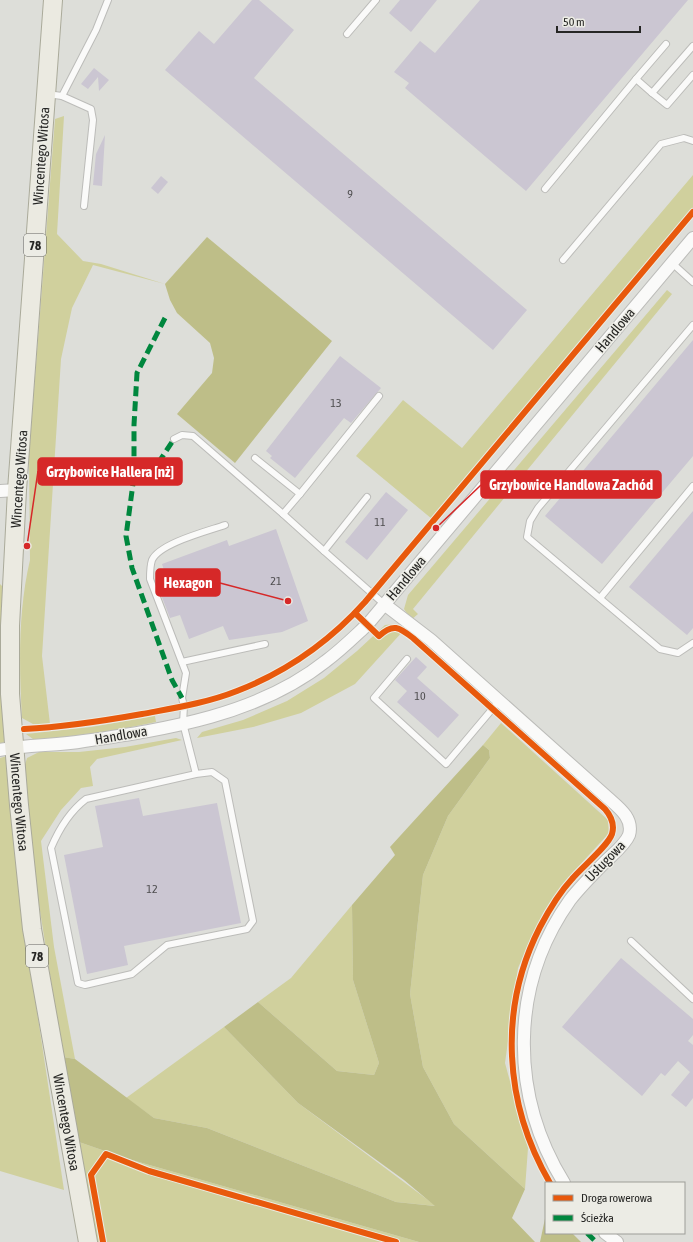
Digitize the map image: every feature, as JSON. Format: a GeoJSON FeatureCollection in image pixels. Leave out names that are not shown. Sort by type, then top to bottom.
{"type":"FeatureCollection","features":[{"type":"Feature","properties":{"kind":"main road","name":"Wincentego Witosa"},"geometry":{"type":"LineString","coordinates":[[53,0],[54,95],[9,490],[9,654],[7,749],[32,929],[88,1242]]}},
{"type":"Feature","properties":{"kind":"street","name":"Handlowa"},"geometry":{"type":"LineString","coordinates":[[7,749],[84,741],[183,723],[223,714],[251,704],[282,689],[326,662],[367,625],[693,238]]}},
{"type":"Feature","properties":{"kind":"street","name":"Usługowa"},"geometry":{"type":"LineString","coordinates":[[384,604],[420,631],[620,809],[625,814],[630,826],[626,840],[582,886],[554,926],[536,968],[528,998],[524,1034],[526,1088],[540,1137],[563,1182]]}},
{"type":"Feature","properties":{"kind":"street"},"geometry":{"type":"LineString","coordinates":[[606,1234],[617,1242]]}},
{"type":"Feature","properties":{"kind":"lane"},"geometry":{"type":"LineString","coordinates":[[84,206],[92,120],[91,108],[54,95],[96,30],[108,0]]}},
{"type":"Feature","properties":{"kind":"lane"},"geometry":{"type":"LineString","coordinates":[[347,34],[376,0]]}},
{"type":"Feature","properties":{"kind":"lane"},"geometry":{"type":"LineString","coordinates":[[545,189],[666,44]]}},
{"type":"Feature","properties":{"kind":"lane"},"geometry":{"type":"LineString","coordinates":[[652,93],[693,46]]}},
{"type":"Feature","properties":{"kind":"lane"},"geometry":{"type":"LineString","coordinates":[[636,79],[667,105],[693,75]]}},
{"type":"Feature","properties":{"kind":"lane"},"geometry":{"type":"LineString","coordinates":[[563,260],[661,144],[684,138],[693,141]]}},
{"type":"Feature","properties":{"kind":"lane"},"geometry":{"type":"LineString","coordinates":[[672,263],[693,282]]}},
{"type":"Feature","properties":{"kind":"lane"},"geometry":{"type":"LineString","coordinates":[[693,325],[538,508],[530,521],[527,536],[660,649],[678,653],[693,643]]}},
{"type":"Feature","properties":{"kind":"lane"},"geometry":{"type":"LineString","coordinates":[[283,514],[380,396]]}},
{"type":"Feature","properties":{"kind":"lane"},"geometry":{"type":"LineString","coordinates":[[174,439],[182,435],[193,436],[384,604]]}},
{"type":"Feature","properties":{"kind":"lane"},"geometry":{"type":"LineString","coordinates":[[256,458],[300,494]]}},
{"type":"Feature","properties":{"kind":"lane"},"geometry":{"type":"LineString","coordinates":[[600,598],[693,486]]}},
{"type":"Feature","properties":{"kind":"lane"},"geometry":{"type":"LineString","coordinates":[[324,550],[367,497]]}},
{"type":"Feature","properties":{"kind":"lane"},"geometry":{"type":"LineString","coordinates":[[196,774],[183,723],[184,706],[182,698],[186,673],[150,578],[150,567],[153,558],[166,546],[225,525]]}},
{"type":"Feature","properties":{"kind":"lane"},"geometry":{"type":"LineString","coordinates":[[182,662],[264,644]]}},
{"type":"Feature","properties":{"kind":"lane"},"geometry":{"type":"LineString","coordinates":[[407,659],[374,698],[446,764],[499,701]]}},
{"type":"Feature","properties":{"kind":"lane"},"geometry":{"type":"LineString","coordinates":[[212,772],[225,781],[253,921],[247,929],[167,945],[132,974],[86,985],[78,983],[51,848],[58,831],[76,806],[86,799],[196,774],[212,772]]}},
{"type":"Feature","properties":{"kind":"lane"},"geometry":{"type":"LineString","coordinates":[[631,941],[693,999]]}},
{"type":"Feature","properties":{"kind":"green space"},"geometry":{"type":"Polygon","coordinates":[[[64,116],[57,234],[83,261],[101,264],[165,284],[93,265],[72,308],[61,359],[42,656],[50,724],[33,724],[22,718],[20,679],[21,619],[30,560],[29,456],[55,119],[64,116]]]}},
{"type":"Feature","properties":{"kind":"green space"},"geometry":{"type":"Polygon","coordinates":[[[693,175],[693,208],[432,519],[356,456],[403,400],[462,448],[693,175]]]}},
{"type":"Feature","properties":{"kind":"green space"},"geometry":{"type":"Polygon","coordinates":[[[207,237],[332,341],[235,463],[177,414],[212,373],[214,358],[210,343],[177,313],[170,300],[165,284],[207,237]]]}},
{"type":"Feature","properties":{"kind":"green space"},"geometry":{"type":"Polygon","coordinates":[[[667,290],[672,294],[413,609],[418,614],[411,620],[404,609],[408,595],[667,290]]]}},
{"type":"Feature","properties":{"kind":"green space"},"geometry":{"type":"Polygon","coordinates":[[[0,584],[3,587],[5,742],[0,744],[0,584]]]}},
{"type":"Feature","properties":{"kind":"green space"},"geometry":{"type":"Polygon","coordinates":[[[396,624],[404,630],[355,684],[301,713],[253,727],[197,738],[202,732],[243,720],[287,701],[324,678],[357,651],[385,625],[396,624]]]}},
{"type":"Feature","properties":{"kind":"green space"},"geometry":{"type":"Polygon","coordinates":[[[155,716],[156,722],[92,735],[45,740],[33,739],[26,734],[91,727],[155,716]]]}},
{"type":"Feature","properties":{"kind":"green space"},"geometry":{"type":"Polygon","coordinates":[[[501,723],[608,820],[609,833],[567,879],[543,913],[518,968],[505,1063],[528,1148],[525,1189],[454,1124],[423,1067],[410,994],[423,875],[448,816],[490,758],[489,750],[483,745],[501,723]]]}},
{"type":"Feature","properties":{"kind":"green space"},"geometry":{"type":"Polygon","coordinates":[[[176,738],[182,740],[97,759],[90,767],[93,786],[81,788],[61,810],[41,841],[54,947],[75,1059],[63,1057],[29,841],[24,768],[27,758],[39,752],[79,752],[125,747],[176,738]]]}},
{"type":"Feature","properties":{"kind":"green space"},"geometry":{"type":"Polygon","coordinates":[[[483,745],[489,750],[490,758],[448,816],[423,875],[410,994],[423,1067],[454,1124],[525,1189],[512,1218],[535,1242],[419,1242],[125,1158],[79,1142],[63,1057],[75,1059],[154,1118],[207,1128],[396,1202],[435,1206],[404,1180],[298,1103],[224,1027],[258,1002],[337,1071],[374,1075],[379,1063],[353,980],[352,905],[395,855],[390,847],[483,745]]]}},
{"type":"Feature","properties":{"kind":"green space"},"geometry":{"type":"Polygon","coordinates":[[[7,756],[20,899],[64,1190],[0,1171],[0,758],[7,756]]]}},
{"type":"Feature","properties":{"kind":"green space"},"geometry":{"type":"Polygon","coordinates":[[[352,905],[353,980],[379,1063],[374,1075],[337,1071],[258,1002],[291,978],[352,905]]]}},
{"type":"Feature","properties":{"kind":"green space"},"geometry":{"type":"Polygon","coordinates":[[[224,1027],[298,1103],[436,1206],[396,1202],[207,1128],[154,1118],[126,1098],[224,1027]]]}},
{"type":"Feature","properties":{"kind":"green space"},"geometry":{"type":"Polygon","coordinates":[[[79,1142],[125,1158],[419,1242],[96,1242],[79,1142]]]}},
{"type":"Feature","properties":{"kind":"green space"},"geometry":{"type":"Polygon","coordinates":[[[545,1219],[545,1234],[573,1234],[581,1242],[540,1242],[545,1219]]]}},
{"type":"Feature","properties":{"kind":"building"},"geometry":{"type":"Polygon","coordinates":[[[252,0],[259,0],[294,30],[254,78],[527,310],[493,350],[165,70],[199,31],[214,44],[252,0]]]}},
{"type":"Feature","properties":{"kind":"building"},"geometry":{"type":"Polygon","coordinates":[[[400,0],[437,0],[411,32],[389,13],[400,0]]]}},
{"type":"Feature","properties":{"kind":"building"},"geometry":{"type":"Polygon","coordinates":[[[480,0],[688,0],[526,191],[405,88],[409,83],[394,72],[420,41],[435,53],[480,0]]]}},
{"type":"Feature","properties":{"kind":"building"},"geometry":{"type":"Polygon","coordinates":[[[94,68],[109,80],[99,91],[98,77],[88,89],[81,84],[94,68]]]}},
{"type":"Feature","properties":{"kind":"building"},"geometry":{"type":"Polygon","coordinates":[[[105,135],[102,186],[93,185],[96,154],[105,135]]]}},
{"type":"Feature","properties":{"kind":"building"},"geometry":{"type":"Polygon","coordinates":[[[161,176],[168,182],[158,194],[151,188],[161,176]]]}},
{"type":"Feature","properties":{"kind":"building"},"geometry":{"type":"Polygon","coordinates":[[[693,340],[693,456],[602,564],[545,516],[693,340]]]}},
{"type":"Feature","properties":{"kind":"building"},"geometry":{"type":"Polygon","coordinates":[[[340,356],[381,388],[351,423],[344,418],[295,478],[270,458],[272,456],[266,451],[340,356]]]}},
{"type":"Feature","properties":{"kind":"building"},"geometry":{"type":"Polygon","coordinates":[[[386,492],[408,510],[367,560],[345,542],[386,492]]]}},
{"type":"Feature","properties":{"kind":"building"},"geometry":{"type":"Polygon","coordinates":[[[693,511],[693,628],[687,635],[629,587],[693,511]]]}},
{"type":"Feature","properties":{"kind":"building"},"geometry":{"type":"Polygon","coordinates":[[[276,529],[308,621],[282,632],[229,640],[223,626],[189,639],[180,615],[170,618],[160,592],[170,588],[162,564],[227,540],[229,546],[276,529]]]}},
{"type":"Feature","properties":{"kind":"building"},"geometry":{"type":"Polygon","coordinates":[[[416,657],[427,667],[417,678],[459,715],[438,738],[397,702],[407,691],[395,680],[416,657]]]}},
{"type":"Feature","properties":{"kind":"building"},"geometry":{"type":"Polygon","coordinates":[[[139,798],[143,816],[217,803],[241,923],[124,946],[128,965],[87,974],[64,855],[103,847],[95,806],[139,798]]]}},
{"type":"Feature","properties":{"kind":"building"},"geometry":{"type":"Polygon","coordinates":[[[621,958],[693,1019],[693,1035],[688,1041],[693,1045],[693,1098],[686,1107],[671,1095],[690,1072],[678,1061],[665,1076],[661,1073],[642,1096],[562,1027],[621,958]]]}},
{"type":"Feature","properties":{"kind":"marked path"},"geometry":{"type":"LineString","coordinates":[[165,318],[137,373],[134,425],[134,476],[126,536],[132,568],[172,680],[182,698]]}},
{"type":"Feature","properties":{"kind":"marked path"},"geometry":{"type":"LineString","coordinates":[[134,476],[151,474],[174,439]]}},
{"type":"Feature","properties":{"kind":"marked path"},"geometry":{"type":"LineString","coordinates":[[588,1234],[596,1242]]}},
{"type":"Feature","properties":{"kind":"cycle path"},"geometry":{"type":"LineString","coordinates":[[24,729],[113,719],[214,699],[237,691],[273,675],[290,665],[322,642],[337,630],[365,602],[693,212]]}},
{"type":"Feature","properties":{"kind":"cycle path"},"geometry":{"type":"LineString","coordinates":[[355,613],[379,636],[388,629],[396,628],[404,631],[413,638],[605,809],[612,820],[613,830],[610,839],[567,884],[543,921],[526,958],[517,990],[513,1023],[512,1056],[516,1089],[523,1121],[535,1153],[550,1182]]}},
{"type":"Feature","properties":{"kind":"cycle path"},"geometry":{"type":"LineString","coordinates":[[103,1242],[91,1175],[106,1154],[149,1171],[396,1242]]}},
{"type":"Feature","properties":{"kind":"place","name":"Grzybowice Handlowa Zachód"},"geometry":{"type":"Point","coordinates":[436,528]}},
{"type":"Feature","properties":{"kind":"place","name":"Grzybowice Hallera [nż]"},"geometry":{"type":"Point","coordinates":[27,546]}},
{"type":"Feature","properties":{"kind":"place","name":"Hexagon"},"geometry":{"type":"Point","coordinates":[288,601]}}]}
